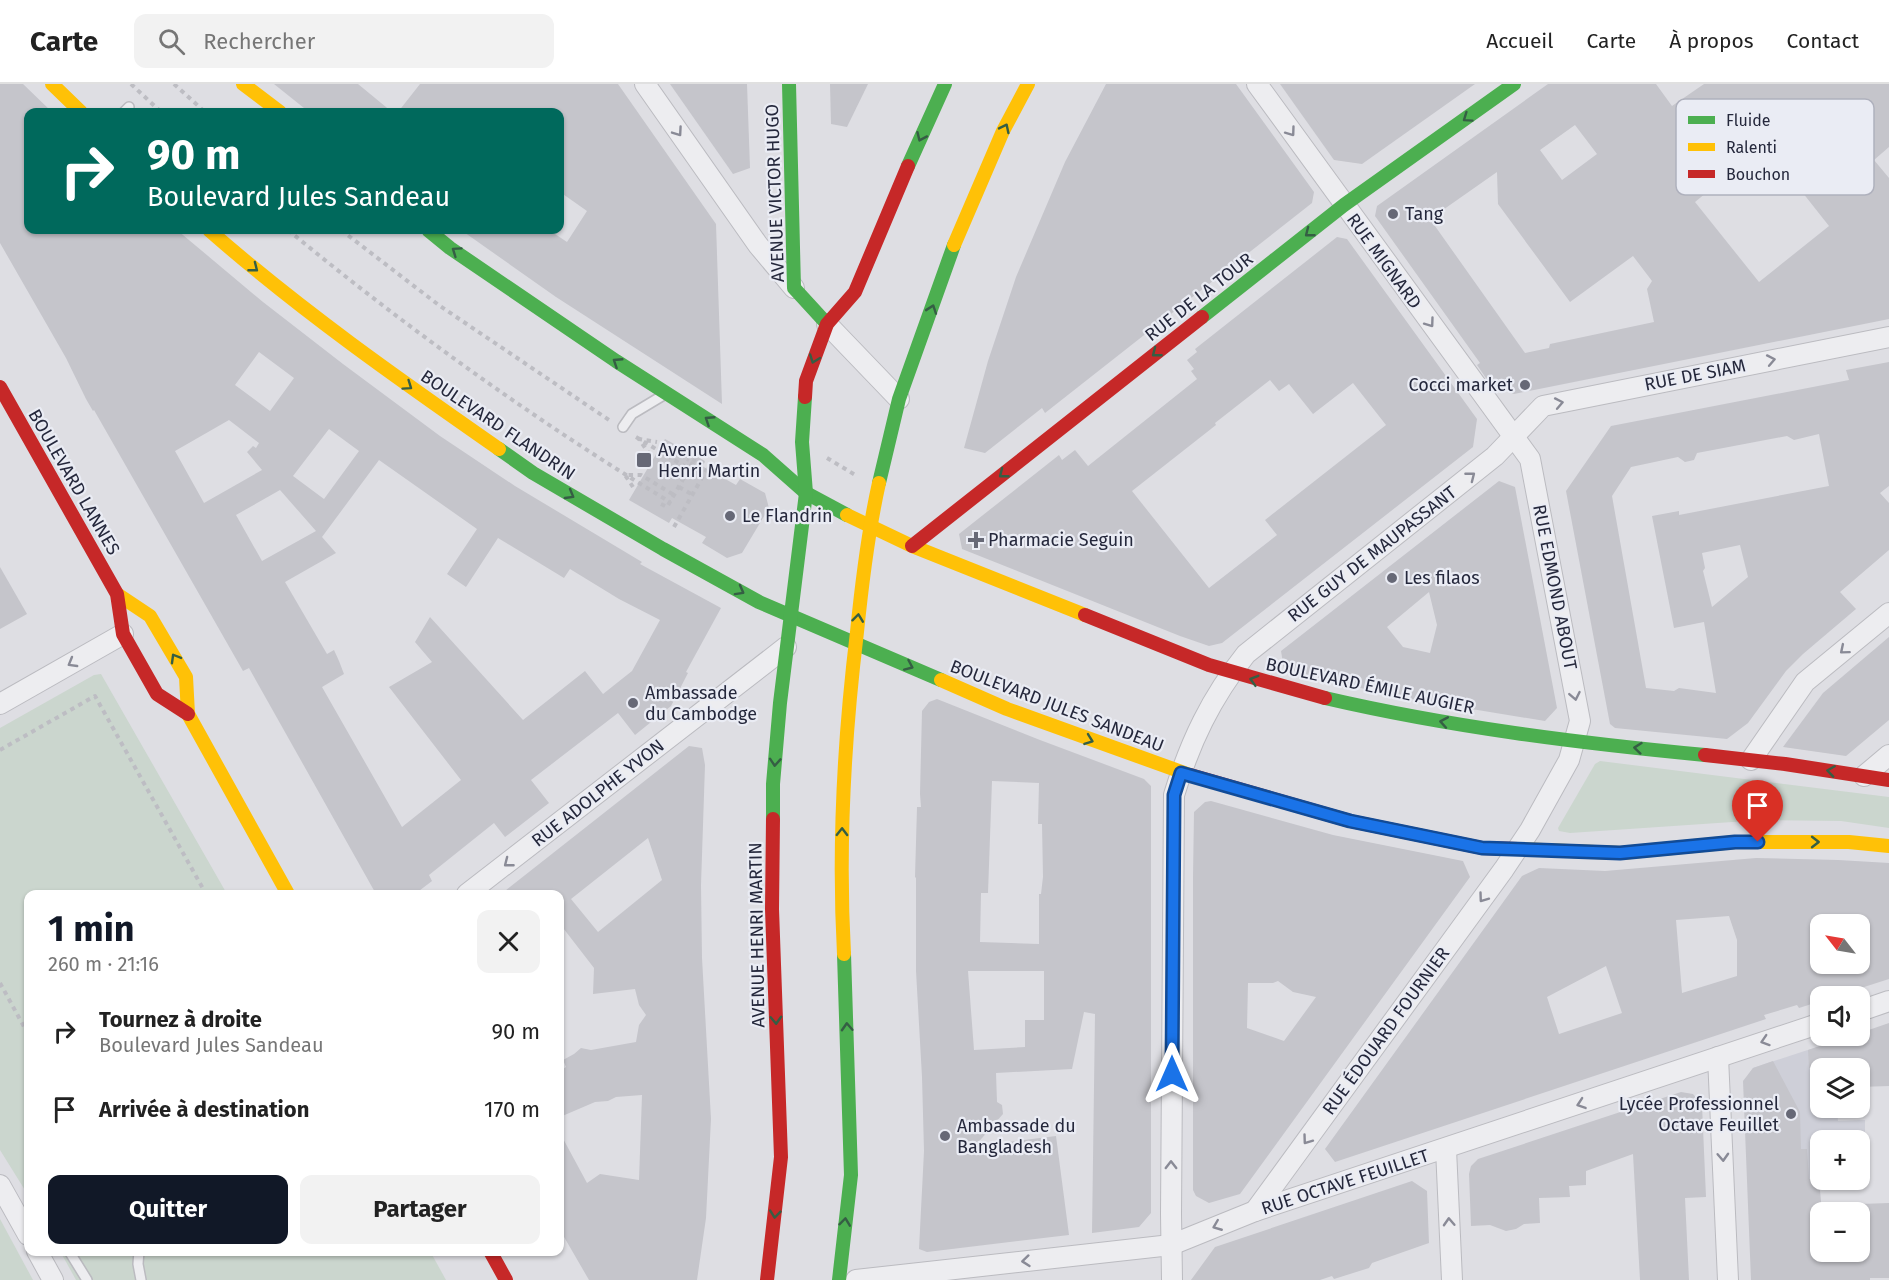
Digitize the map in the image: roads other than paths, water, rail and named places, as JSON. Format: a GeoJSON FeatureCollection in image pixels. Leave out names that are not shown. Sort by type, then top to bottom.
{"type":"FeatureCollection","features":[{"type":"Feature","properties":{"kind":"street"},"geometry":{"type":"LineString","coordinates":[[52,84],[77,108]]}},
{"type":"Feature","properties":{"kind":"street"},"geometry":{"type":"LineString","coordinates":[[243,84],[274,108]]}},
{"type":"Feature","properties":{"kind":"street"},"geometry":{"type":"LineString","coordinates":[[645,84],[758,245],[794,288]]}},
{"type":"Feature","properties":{"kind":"street","name":"AVENUE VICTOR HUGO"},"geometry":{"type":"LineString","coordinates":[[789,84],[794,288],[826,324]]}},
{"type":"Feature","properties":{"kind":"street","name":"AVENUE HENRI MARTIN"},"geometry":{"type":"LineString","coordinates":[[767,1280],[781,1157],[772,909],[773,784],[786,647],[806,493],[802,442],[806,381],[826,324],[855,292],[890,206],[945,84]]}},
{"type":"Feature","properties":{"kind":"street"},"geometry":{"type":"LineString","coordinates":[[839,1280],[851,1175],[848,1043],[841,904],[843,784],[869,526],[899,399],[957,236],[1003,131],[1028,84]]}},
{"type":"Feature","properties":{"kind":"street","name":"RUE MIGNARD"},"geometry":{"type":"LineString","coordinates":[[1257,84],[1514,436]]}},
{"type":"Feature","properties":{"kind":"street","name":"RUE DE LA TOUR"},"geometry":{"type":"LineString","coordinates":[[912,546],[1344,205],[1514,84]]}},
{"type":"Feature","properties":{"kind":"street","name":"BOULEVARD FLANDRIN"},"geometry":{"type":"LineString","coordinates":[[214,234],[384,369],[533,473],[754,599],[856,642]]}},
{"type":"Feature","properties":{"kind":"street"},"geometry":{"type":"LineString","coordinates":[[433,234],[557,321],[763,455],[806,493]]}},
{"type":"Feature","properties":{"kind":"street"},"geometry":{"type":"LineString","coordinates":[[826,324],[899,399]]}},
{"type":"Feature","properties":{"kind":"street","name":"RUE DE SIAM"},"geometry":{"type":"LineString","coordinates":[[1514,436],[1543,406],[1889,337]]}},
{"type":"Feature","properties":{"kind":"street","name":"BOULEVARD LANNES"},"geometry":{"type":"LineString","coordinates":[[0,387],[117,594],[123,634],[157,694],[188,714]]}},
{"type":"Feature","properties":{"kind":"street","name":"RUE GUY DE MAUPASSANT"},"geometry":{"type":"LineString","coordinates":[[1173,1280],[1171,1245],[1174,795],[1193,741],[1219,690],[1246,654],[1495,456],[1514,436]]}},
{"type":"Feature","properties":{"kind":"street","name":"RUE EDMOND ABOUT"},"geometry":{"type":"LineString","coordinates":[[1514,436],[1530,459],[1580,721],[1569,760],[1517,850]]}},
{"type":"Feature","properties":{"kind":"street","name":"BOULEVARD ÉMILE AUGIER"},"geometry":{"type":"LineString","coordinates":[[806,493],[912,546],[1209,665],[1288,688],[1394,713],[1460,725],[1575,741],[1751,760],[1889,780]]}},
{"type":"Feature","properties":{"kind":"street","name":"BOULEVARD LANNES"},"geometry":{"type":"LineString","coordinates":[[117,594],[150,616],[186,677],[188,714],[286,890]]}},
{"type":"Feature","properties":{"kind":"street"},"geometry":{"type":"LineString","coordinates":[[1751,760],[1805,682],[1889,613]]}},
{"type":"Feature","properties":{"kind":"street"},"geometry":{"type":"LineString","coordinates":[[0,704],[123,634]]}},
{"type":"Feature","properties":{"kind":"street","name":"BOULEVARD JULES SANDEAU"},"geometry":{"type":"LineString","coordinates":[[856,642],[1007,709],[1181,773],[1350,821],[1482,848],[1620,853],[1735,842],[1850,842],[1889,846]]}},
{"type":"Feature","properties":{"kind":"street","name":"RUE ADOLPHE YVON"},"geometry":{"type":"LineString","coordinates":[[472,890],[786,647]]}},
{"type":"Feature","properties":{"kind":"street"},"geometry":{"type":"LineString","coordinates":[[1864,776],[1889,755]]}},
{"type":"Feature","properties":{"kind":"street","name":"RUE ÉDOUARD FOURNIER"},"geometry":{"type":"LineString","coordinates":[[1255,1211],[1517,850]]}},
{"type":"Feature","properties":{"kind":"street"},"geometry":{"type":"LineString","coordinates":[[1870,1008],[1889,1001]]}},
{"type":"Feature","properties":{"kind":"street","name":"RUE OCTAVE FEUILLET"},"geometry":{"type":"LineString","coordinates":[[856,1280],[1171,1245],[1255,1211],[1810,1027]]}},
{"type":"Feature","properties":{"kind":"street"},"geometry":{"type":"LineString","coordinates":[[1718,1057],[1728,1280]]}},
{"type":"Feature","properties":{"kind":"street"},"geometry":{"type":"LineString","coordinates":[[1446,1149],[1452,1280]]}},
{"type":"Feature","properties":{"kind":"street"},"geometry":{"type":"LineString","coordinates":[[4,1192],[24,1221]]}},
{"type":"Feature","properties":{"kind":"street"},"geometry":{"type":"LineString","coordinates":[[40,1256],[53,1280]]}},
{"type":"Feature","properties":{"kind":"street"},"geometry":{"type":"LineString","coordinates":[[493,1256],[506,1280]]}},
{"type":"Feature","properties":{"kind":"lane"},"geometry":{"type":"LineString","coordinates":[[626,430],[632,414],[667,393]]}},
{"type":"Feature","properties":{"kind":"lane"},"geometry":{"type":"LineString","coordinates":[[72,1256],[87,1280]]}},
{"type":"Feature","properties":{"kind":"lane"},"geometry":{"type":"LineString","coordinates":[[138,1256],[141,1280]]}},
{"type":"Feature","properties":{"kind":"place","name":"Tang"},"geometry":{"type":"Point","coordinates":[1393,214]}},
{"type":"Feature","properties":{"kind":"place","name":"Cocci market"},"geometry":{"type":"Point","coordinates":[1525,385]}},
{"type":"Feature","properties":{"kind":"place","name":"Avenue Henri Martin"},"geometry":{"type":"Point","coordinates":[644,460]}},
{"type":"Feature","properties":{"kind":"place","name":"Le Flandrin"},"geometry":{"type":"Point","coordinates":[730,516]}},
{"type":"Feature","properties":{"kind":"place","name":"Pharmacie Seguin"},"geometry":{"type":"Point","coordinates":[976,540]}},
{"type":"Feature","properties":{"kind":"place","name":"Les filaos"},"geometry":{"type":"Point","coordinates":[1392,578]}},
{"type":"Feature","properties":{"kind":"place","name":"Ambassade du Cambodge"},"geometry":{"type":"Point","coordinates":[633,703]}},
{"type":"Feature","properties":{"kind":"place","name":"Lycée Professionnel Octave Feuillet"},"geometry":{"type":"Point","coordinates":[1791,1114]}},
{"type":"Feature","properties":{"kind":"place","name":"Ambassade du Bangladesh"},"geometry":{"type":"Point","coordinates":[945,1136]}}]}
